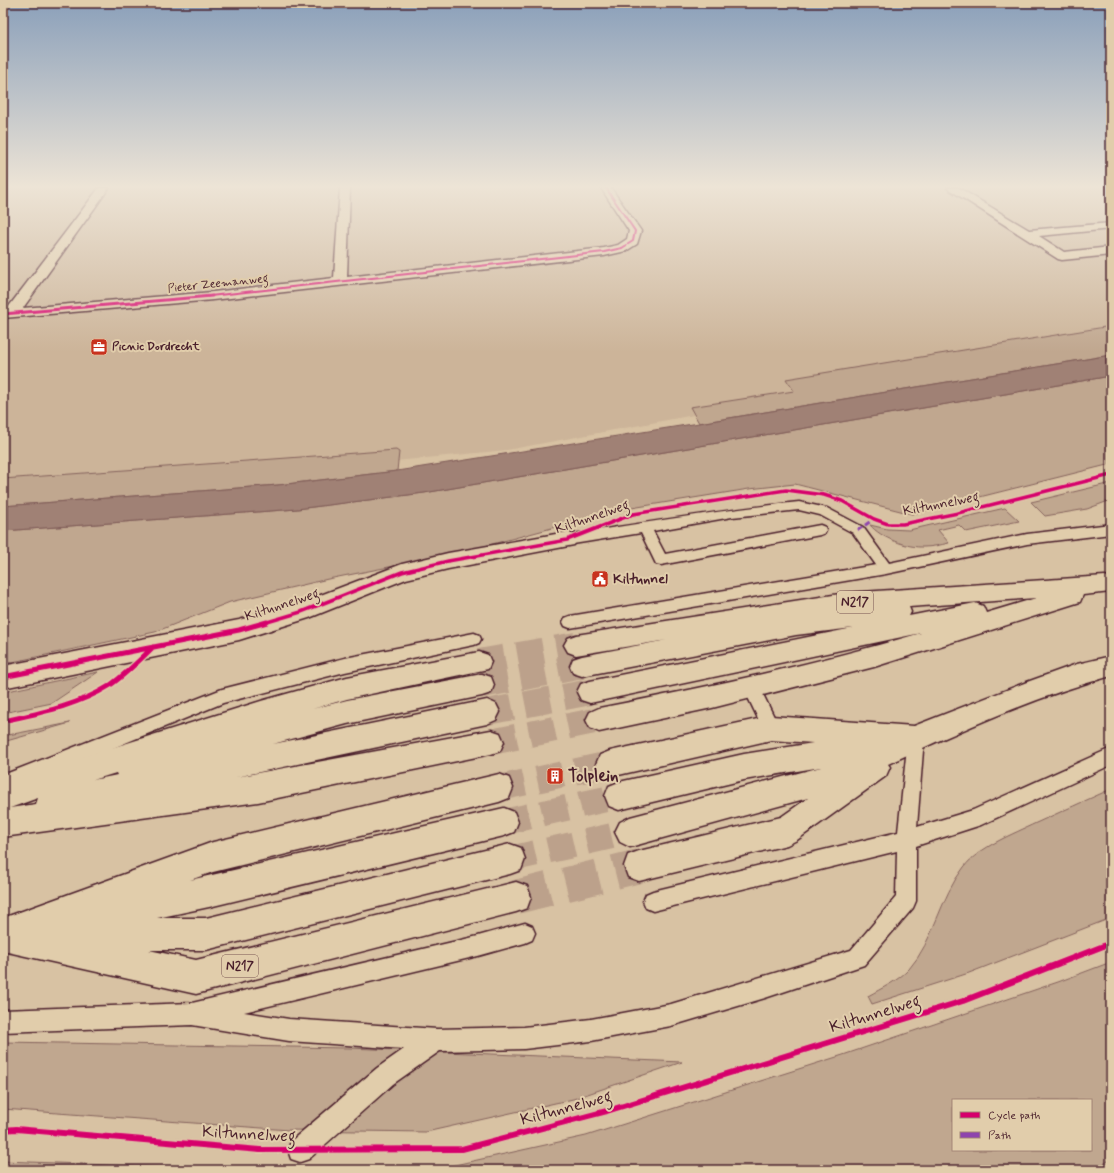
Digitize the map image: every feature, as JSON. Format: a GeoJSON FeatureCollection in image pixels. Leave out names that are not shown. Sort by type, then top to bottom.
{"type":"FeatureCollection","features":[{"type":"Feature","properties":{"kind":"main road"},"geometry":{"type":"LineString","coordinates":[[8,313],[62,243]]}},
{"type":"Feature","properties":{"kind":"main road"},"geometry":{"type":"LineString","coordinates":[[340,281],[342,243]]}},
{"type":"Feature","properties":{"kind":"main road","name":"Pieter Zeemanweg"},"geometry":{"type":"LineString","coordinates":[[8,313],[212,296],[604,252],[622,248],[630,243]]}},
{"type":"Feature","properties":{"kind":"main road"},"geometry":{"type":"LineString","coordinates":[[1041,243],[1062,256],[1111,251]]}},
{"type":"Feature","properties":{"kind":"main road","name":"Kiltunnelweg"},"geometry":{"type":"LineString","coordinates":[[3,677],[239,630],[301,612],[402,572],[448,561],[567,540]]}},
{"type":"Feature","properties":{"kind":"main road"},"geometry":{"type":"LineString","coordinates":[[598,720],[751,687],[874,657],[1108,584]]}},
{"type":"Feature","properties":{"kind":"main road","name":"N217"},"geometry":{"type":"LineString","coordinates":[[579,655],[1108,584]]}},
{"type":"Feature","properties":{"kind":"main road","name":"N217"},"geometry":{"type":"LineString","coordinates":[[590,692],[1108,584]]}},
{"type":"Feature","properties":{"kind":"main road"},"geometry":{"type":"LineString","coordinates":[[3,796],[261,713],[347,688],[478,662]]}},
{"type":"Feature","properties":{"kind":"main road"},"geometry":{"type":"LineString","coordinates":[[3,804],[347,712],[478,662]]}},
{"type":"Feature","properties":{"kind":"main road"},"geometry":{"type":"LineString","coordinates":[[630,832],[821,781],[916,738],[1027,693],[1077,675],[1111,666]]}},
{"type":"Feature","properties":{"kind":"main road"},"geometry":{"type":"LineString","coordinates":[[3,812],[487,712]]}},
{"type":"Feature","properties":{"kind":"main road"},"geometry":{"type":"LineString","coordinates":[[610,764],[771,728],[916,738]]}},
{"type":"Feature","properties":{"kind":"main road"},"geometry":{"type":"LineString","coordinates":[[619,796],[744,767],[916,738]]}},
{"type":"Feature","properties":{"kind":"main road"},"geometry":{"type":"LineString","coordinates":[[639,866],[787,830],[916,738]]}},
{"type":"Feature","properties":{"kind":"main road"},"geometry":{"type":"LineString","coordinates":[[3,822],[258,788],[491,742]]}},
{"type":"Feature","properties":{"kind":"main road"},"geometry":{"type":"LineString","coordinates":[[3,935],[214,857],[499,788]]}},
{"type":"Feature","properties":{"kind":"main road"},"geometry":{"type":"LineString","coordinates":[[3,935],[209,892],[504,822]]}},
{"type":"Feature","properties":{"kind":"main road"},"geometry":{"type":"LineString","coordinates":[[3,935],[206,934],[510,859]]}},
{"type":"Feature","properties":{"kind":"main road","name":"N217"},"geometry":{"type":"LineString","coordinates":[[3,935],[196,977],[516,897]]}},
{"type":"Feature","properties":{"kind":"lane","name":"Kiltunnelweg"},"geometry":{"type":"LineString","coordinates":[[567,540],[732,513],[799,506],[823,511],[858,530],[886,569]]}},
{"type":"Feature","properties":{"kind":"lane","name":"N217"},"geometry":{"type":"LineString","coordinates":[[570,622],[886,569],[1027,539],[1109,526]]}},
{"type":"Feature","properties":{"kind":"lane"},"geometry":{"type":"LineString","coordinates":[[646,527],[661,560],[820,530]]}},
{"type":"Feature","properties":{"kind":"lane"},"geometry":{"type":"LineString","coordinates":[[3,784],[222,696],[345,665],[478,662]]}},
{"type":"Feature","properties":{"kind":"lane"},"geometry":{"type":"LineString","coordinates":[[751,687],[771,728]]}},
{"type":"Feature","properties":{"kind":"lane"},"geometry":{"type":"LineString","coordinates":[[192,1014],[289,1030],[437,1040],[524,1038],[592,1030],[670,1015],[765,988],[857,958],[906,901],[907,839],[916,738]]}},
{"type":"Feature","properties":{"kind":"lane"},"geometry":{"type":"LineString","coordinates":[[653,901],[907,839],[975,819],[1111,756]]}},
{"type":"Feature","properties":{"kind":"lane","name":"N217"},"geometry":{"type":"LineString","coordinates":[[3,1021],[192,1014],[478,946],[525,933]]}},
{"type":"Feature","properties":{"kind":"lane"},"geometry":{"type":"LineString","coordinates":[[300,1150],[385,1076],[437,1040]]}},
{"type":"Feature","properties":{"kind":"shaded area"},"geometry":{"type":"Polygon","coordinates":[[[3,243],[1111,243],[1111,337],[507,450],[3,500],[3,243]]]}},
{"type":"Feature","properties":{"kind":"shaded area"},"geometry":{"type":"Polygon","coordinates":[[[1111,326],[1111,355],[699,423],[690,407],[794,391],[786,379],[1111,326]]]}},
{"type":"Feature","properties":{"kind":"shaded area"},"geometry":{"type":"Polygon","coordinates":[[[1111,355],[1111,376],[424,493],[297,509],[3,531],[3,506],[278,485],[397,471],[1111,355]]]}},
{"type":"Feature","properties":{"kind":"shaded area"},"geometry":{"type":"Polygon","coordinates":[[[1111,376],[1111,464],[912,514],[795,484],[749,489],[619,510],[455,554],[328,579],[230,602],[155,632],[3,664],[3,531],[297,509],[424,493],[1111,376]]]}},
{"type":"Feature","properties":{"kind":"shaded area"},"geometry":{"type":"Polygon","coordinates":[[[396,450],[399,452],[397,471],[278,485],[3,506],[3,479],[396,450]]]}},
{"type":"Feature","properties":{"kind":"shaded area"},"geometry":{"type":"Polygon","coordinates":[[[1111,483],[1111,500],[1087,509],[1045,516],[1031,502],[1111,483]]]}},
{"type":"Feature","properties":{"kind":"shaded area"},"geometry":{"type":"Polygon","coordinates":[[[1005,508],[1019,521],[966,532],[959,525],[938,530],[949,543],[930,547],[917,547],[902,544],[887,538],[870,525],[887,529],[909,530],[1005,508]]]}},
{"type":"Feature","properties":{"kind":"shaded area"},"geometry":{"type":"Polygon","coordinates":[[[98,672],[52,703],[3,713],[3,692],[98,672]]]}},
{"type":"Feature","properties":{"kind":"shaded area"},"geometry":{"type":"Polygon","coordinates":[[[70,723],[3,742],[3,736],[70,723]]]}},
{"type":"Feature","properties":{"kind":"shaded area"},"geometry":{"type":"Polygon","coordinates":[[[1111,789],[1111,918],[969,973],[872,1004],[868,996],[900,977],[918,958],[949,892],[956,879],[970,860],[987,847],[1007,836],[1111,789]]]}},
{"type":"Feature","properties":{"kind":"shaded area"},"geometry":{"type":"Polygon","coordinates":[[[1111,962],[1111,1159],[1094,1170],[432,1170],[586,1136],[843,1055],[1058,982],[1111,962]]]}},
{"type":"Feature","properties":{"kind":"shaded area"},"geometry":{"type":"Polygon","coordinates":[[[3,1042],[349,1048],[682,1062],[573,1099],[426,1132],[289,1130],[3,1109],[3,1042]]]}},
{"type":"Feature","properties":{"kind":"shaded area"},"geometry":{"type":"Polygon","coordinates":[[[3,1161],[136,1166],[368,1170],[3,1170],[3,1161]]]}},
{"type":"Feature","properties":{"kind":"tunnel"},"geometry":{"type":"LineString","coordinates":[[479,662],[576,645]]}},
{"type":"Feature","properties":{"kind":"tunnel"},"geometry":{"type":"LineString","coordinates":[[482,685],[582,666]]}},
{"type":"Feature","properties":{"kind":"tunnel"},"geometry":{"type":"LineString","coordinates":[[487,712],[590,692]]}},
{"type":"Feature","properties":{"kind":"tunnel"},"geometry":{"type":"LineString","coordinates":[[491,742],[599,720]]}},
{"type":"Feature","properties":{"kind":"tunnel"},"geometry":{"type":"LineString","coordinates":[[499,788],[610,764]]}},
{"type":"Feature","properties":{"kind":"tunnel"},"geometry":{"type":"LineString","coordinates":[[504,822],[619,796]]}},
{"type":"Feature","properties":{"kind":"tunnel"},"geometry":{"type":"LineString","coordinates":[[510,859],[630,832]]}},
{"type":"Feature","properties":{"kind":"tunnel"},"geometry":{"type":"LineString","coordinates":[[516,897],[639,866]]}},
{"type":"Feature","properties":{"kind":"marked path"},"geometry":{"type":"LineString","coordinates":[[858,530],[874,519]]}},
{"type":"Feature","properties":{"kind":"cycle path"},"geometry":{"type":"LineString","coordinates":[[3,314],[213,296],[604,252],[622,248],[630,243]]}},
{"type":"Feature","properties":{"kind":"cycle path"},"geometry":{"type":"LineString","coordinates":[[3,677],[239,630],[301,612],[402,572],[448,561],[567,540],[633,514],[786,490],[824,495],[842,501],[874,519],[888,524],[903,524],[958,513],[1111,475]]}},
{"type":"Feature","properties":{"kind":"cycle path"},"geometry":{"type":"LineString","coordinates":[[3,721],[49,710],[94,694],[125,674],[153,647]]}},
{"type":"Feature","properties":{"kind":"cycle path"},"geometry":{"type":"LineString","coordinates":[[3,1130],[16,1129],[260,1150],[462,1149],[607,1111],[963,1001],[1111,943]]}},
{"type":"Feature","properties":{"kind":"place","name":"Picnic Dordrecht"},"geometry":{"type":"Point","coordinates":[99,347]}},
{"type":"Feature","properties":{"kind":"place","name":"Kiltunnel"},"geometry":{"type":"Point","coordinates":[600,579]}},
{"type":"Feature","properties":{"kind":"place","name":"Tolplein"},"geometry":{"type":"Point","coordinates":[555,776]}}]}
